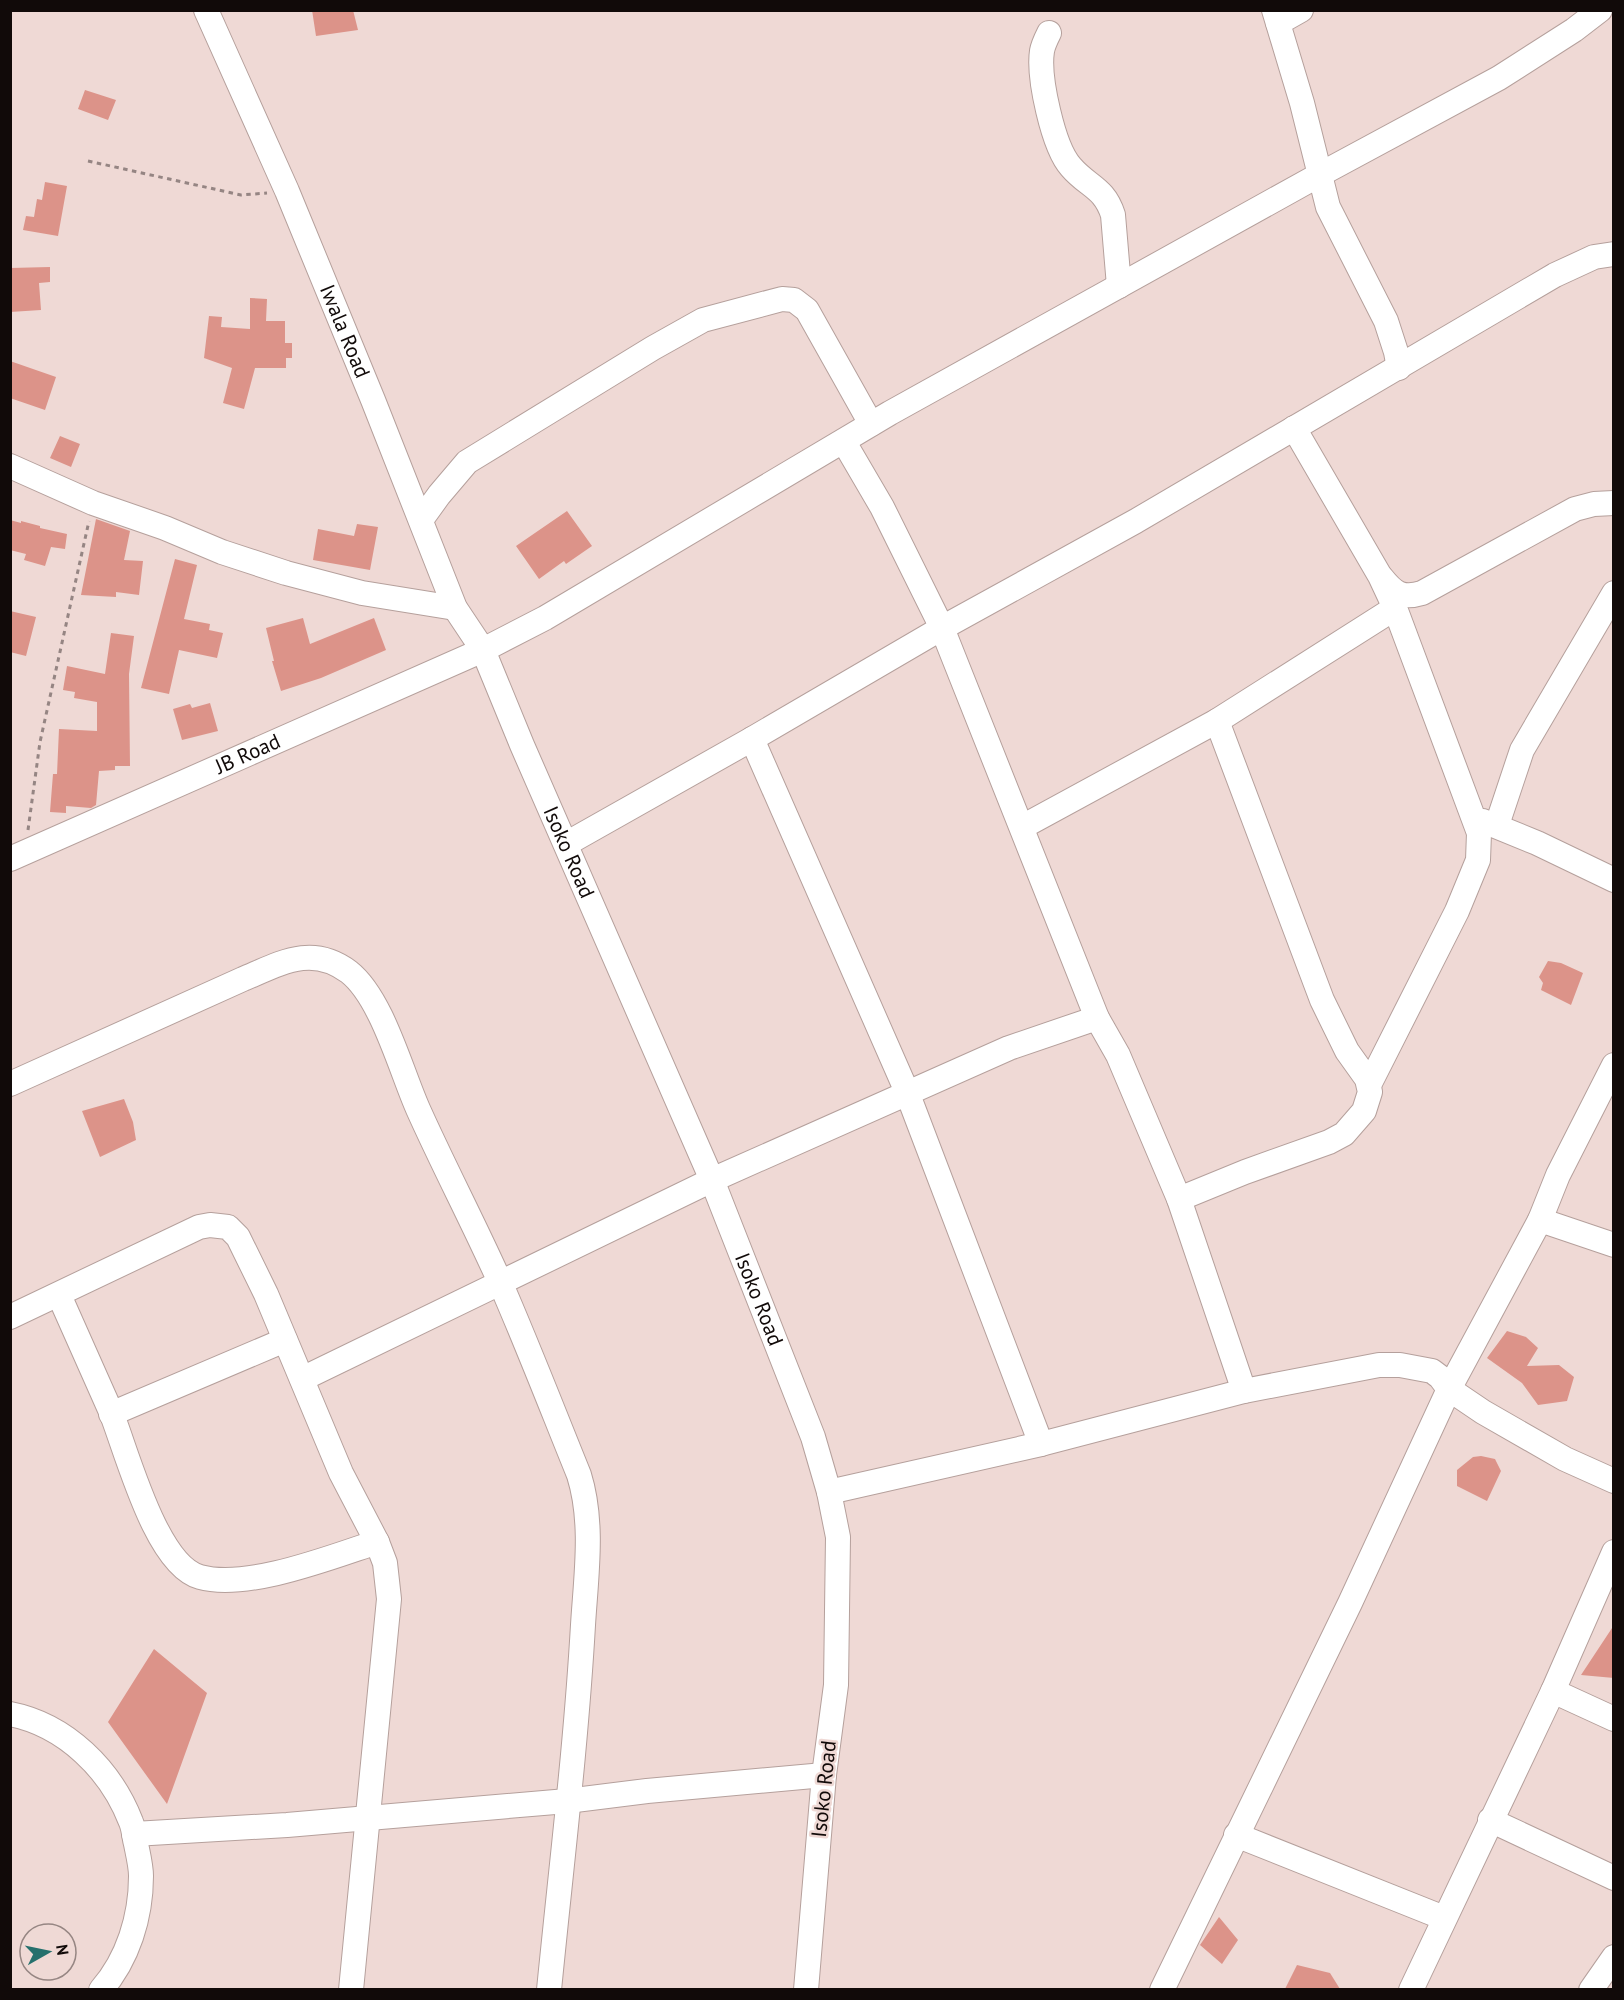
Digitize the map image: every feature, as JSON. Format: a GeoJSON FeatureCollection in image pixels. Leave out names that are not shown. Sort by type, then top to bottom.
{"type":"FeatureCollection","features":[{"type":"Feature","properties":{"kind":"street","name":"Iwala Road"},"geometry":{"type":"LineString","coordinates":[[206,10],[287,191],[455,608],[483,650]]}},
{"type":"Feature","properties":{"kind":"street"},"geometry":{"type":"LineString","coordinates":[[1301,10],[1276,17],[1302,103],[1318,175],[1332,218],[1386,321],[1399,368]]}},
{"type":"Feature","properties":{"kind":"street","name":"JB Road"},"geometry":{"type":"LineString","coordinates":[[17,856],[483,650],[545,618],[872,424],[1318,175],[1499,78],[1574,30],[1600,10]]}},
{"type":"Feature","properties":{"kind":"street"},"geometry":{"type":"LineString","coordinates":[[1049,33],[1042,49],[1042,84],[1052,121],[1064,157],[1070,167],[1101,192],[1110,204],[1119,286]]}},
{"type":"Feature","properties":{"kind":"street"},"geometry":{"type":"LineString","coordinates":[[566,844],[942,628],[1136,521],[1555,276],[1594,257],[1614,254]]}},
{"type":"Feature","properties":{"kind":"street"},"geometry":{"type":"LineString","coordinates":[[421,520],[467,462],[653,348],[703,320],[782,299],[794,300],[807,310],[872,424]]}},
{"type":"Feature","properties":{"kind":"street"},"geometry":{"type":"LineString","coordinates":[[1294,428],[1380,576],[1486,822],[1614,880]]}},
{"type":"Feature","properties":{"kind":"street"},"geometry":{"type":"LineString","coordinates":[[844,441],[882,507],[942,628],[1097,1018],[1118,1055],[1179,1199],[1244,1390]]}},
{"type":"Feature","properties":{"kind":"street"},"geometry":{"type":"LineString","coordinates":[[10,466],[93,503],[165,528],[222,552],[286,573],[362,593],[455,608]]}},
{"type":"Feature","properties":{"kind":"street"},"geometry":{"type":"LineString","coordinates":[[1380,576],[1391,589],[1402,596],[1422,593],[1575,509],[1594,504],[1614,503]]}},
{"type":"Feature","properties":{"kind":"street"},"geometry":{"type":"LineString","coordinates":[[1369,1085],[1458,911],[1474,870],[1480,845],[1479,832],[1522,750],[1614,593]]}},
{"type":"Feature","properties":{"kind":"street"},"geometry":{"type":"LineString","coordinates":[[1022,827],[1217,721],[1395,608]]}},
{"type":"Feature","properties":{"kind":"street","name":"Isoko Road"},"geometry":{"type":"LineString","coordinates":[[483,650],[522,745],[712,1180],[813,1437],[829,1492],[838,1537],[836,1685],[824,1775],[806,1989]]}},
{"type":"Feature","properties":{"kind":"street"},"geometry":{"type":"LineString","coordinates":[[1179,1199],[1329,1142],[1344,1134],[1364,1111],[1369,1098],[1369,1085],[1364,1074],[1336,1032],[1322,1000],[1217,721]]}},
{"type":"Feature","properties":{"kind":"street"},"geometry":{"type":"LineString","coordinates":[[752,739],[907,1092],[1041,1444]]}},
{"type":"Feature","properties":{"kind":"street"},"geometry":{"type":"LineString","coordinates":[[10,1084],[281,963],[304,957],[324,958],[350,973],[367,994],[384,1025],[418,1108],[500,1282],[579,1475],[587,1508],[587,1553],[580,1665],[549,1989]]}},
{"type":"Feature","properties":{"kind":"street"},"geometry":{"type":"LineString","coordinates":[[302,1379],[712,1180],[1009,1048],[1097,1018]]}},
{"type":"Feature","properties":{"kind":"street"},"geometry":{"type":"LineString","coordinates":[[1162,1989],[1364,1572],[1449,1389],[1540,1220],[1558,1175],[1614,1065]]}},
{"type":"Feature","properties":{"kind":"street"},"geometry":{"type":"LineString","coordinates":[[1540,1220],[1614,1245]]}},
{"type":"Feature","properties":{"kind":"street"},"geometry":{"type":"LineString","coordinates":[[10,1317],[187,1232],[210,1225],[219,1225],[228,1227],[238,1237],[266,1294],[341,1473],[377,1542],[385,1563],[389,1599],[351,1989]]}},
{"type":"Feature","properties":{"kind":"street"},"geometry":{"type":"LineString","coordinates":[[59,1295],[111,1414],[146,1508],[158,1534],[183,1567],[198,1577],[233,1580],[268,1574],[377,1542]]}},
{"type":"Feature","properties":{"kind":"street"},"geometry":{"type":"LineString","coordinates":[[111,1414],[285,1340]]}},
{"type":"Feature","properties":{"kind":"street"},"geometry":{"type":"LineString","coordinates":[[829,1492],[1041,1444],[1244,1390],[1379,1365],[1400,1365],[1432,1371],[1449,1389],[1483,1412],[1565,1458],[1614,1482]]}},
{"type":"Feature","properties":{"kind":"street"},"geometry":{"type":"LineString","coordinates":[[1411,1989],[1553,1691],[1614,1552]]}},
{"type":"Feature","properties":{"kind":"street"},"geometry":{"type":"LineString","coordinates":[[1553,1691],[1614,1719]]}},
{"type":"Feature","properties":{"kind":"street"},"geometry":{"type":"LineString","coordinates":[[10,1714],[29,1718],[73,1742],[108,1778],[132,1823],[141,1875],[135,1927],[114,1974],[101,1989]]}},
{"type":"Feature","properties":{"kind":"street"},"geometry":{"type":"LineString","coordinates":[[134,1834],[287,1825],[567,1801],[824,1775]]}},
{"type":"Feature","properties":{"kind":"street"},"geometry":{"type":"LineString","coordinates":[[1490,1820],[1614,1878]]}},
{"type":"Feature","properties":{"kind":"street"},"geometry":{"type":"LineString","coordinates":[[1236,1835],[1444,1918]]}},
{"type":"Feature","properties":{"kind":"street"},"geometry":{"type":"LineString","coordinates":[[1591,1989],[1614,1957]]}},
{"type":"Feature","properties":{"kind":"path"},"geometry":{"type":"LineString","coordinates":[[88,161],[241,195],[287,191]]}},
{"type":"Feature","properties":{"kind":"path"},"geometry":{"type":"LineString","coordinates":[[17,856],[93,503]]}},
{"type":"Feature","properties":{"kind":"building"},"geometry":{"type":"Polygon","coordinates":[[[312,10],[353,10],[358,30],[316,36],[312,10]]]}},
{"type":"Feature","properties":{"kind":"building"},"geometry":{"type":"Polygon","coordinates":[[[85,90],[116,100],[108,120],[78,109],[85,90]]]}},
{"type":"Feature","properties":{"kind":"building"},"geometry":{"type":"Polygon","coordinates":[[[45,182],[67,186],[58,236],[23,230],[26,216],[34,217],[37,199],[42,200],[45,182]]]}},
{"type":"Feature","properties":{"kind":"building"},"geometry":{"type":"Polygon","coordinates":[[[50,267],[50,282],[39,283],[41,310],[10,312],[10,268],[50,267]]]}},
{"type":"Feature","properties":{"kind":"building"},"geometry":{"type":"Polygon","coordinates":[[[250,298],[267,299],[266,321],[285,321],[285,343],[292,343],[292,358],[286,358],[286,368],[255,368],[244,409],[223,403],[232,368],[204,358],[209,316],[222,317],[221,327],[250,329],[250,298]]]}},
{"type":"Feature","properties":{"kind":"building"},"geometry":{"type":"Polygon","coordinates":[[[10,361],[56,377],[45,410],[10,398],[10,361]]]}},
{"type":"Feature","properties":{"kind":"building"},"geometry":{"type":"Polygon","coordinates":[[[60,436],[80,444],[71,467],[50,458],[60,436]]]}},
{"type":"Feature","properties":{"kind":"building"},"geometry":{"type":"Polygon","coordinates":[[[567,511],[592,546],[566,564],[564,561],[539,579],[516,546],[567,511]]]}},
{"type":"Feature","properties":{"kind":"building"},"geometry":{"type":"Polygon","coordinates":[[[96,519],[130,531],[124,560],[143,561],[139,595],[116,592],[116,597],[81,595],[96,519]]]}},
{"type":"Feature","properties":{"kind":"building"},"geometry":{"type":"Polygon","coordinates":[[[10,520],[67,534],[65,549],[51,547],[45,566],[24,560],[26,554],[10,550],[10,520]]]}},
{"type":"Feature","properties":{"kind":"building"},"geometry":{"type":"Polygon","coordinates":[[[357,524],[378,527],[370,570],[313,560],[318,529],[354,536],[357,524]]]}},
{"type":"Feature","properties":{"kind":"building"},"geometry":{"type":"Polygon","coordinates":[[[175,559],[197,565],[184,619],[210,624],[209,630],[223,633],[217,658],[179,650],[169,694],[141,688],[175,559]]]}},
{"type":"Feature","properties":{"kind":"building"},"geometry":{"type":"Polygon","coordinates":[[[10,611],[36,617],[26,656],[10,652],[10,611]]]}},
{"type":"Feature","properties":{"kind":"building"},"geometry":{"type":"Polygon","coordinates":[[[303,618],[310,644],[374,618],[386,650],[321,678],[281,691],[272,661],[274,661],[266,628],[303,618]]]}},
{"type":"Feature","properties":{"kind":"building"},"geometry":{"type":"Polygon","coordinates":[[[111,633],[134,636],[129,674],[130,766],[115,766],[115,770],[99,771],[96,805],[91,808],[66,806],[66,813],[50,812],[53,774],[57,774],[59,729],[97,731],[97,702],[74,698],[75,692],[63,690],[67,666],[105,674],[111,633]]]}},
{"type":"Feature","properties":{"kind":"building"},"geometry":{"type":"Polygon","coordinates":[[[210,703],[218,731],[182,740],[173,709],[190,704],[192,708],[210,703]]]}},
{"type":"Feature","properties":{"kind":"building"},"geometry":{"type":"Polygon","coordinates":[[[1548,961],[1561,963],[1583,973],[1571,1005],[1541,990],[1543,983],[1539,977],[1548,961]]]}},
{"type":"Feature","properties":{"kind":"building"},"geometry":{"type":"Polygon","coordinates":[[[124,1099],[133,1122],[136,1140],[100,1157],[82,1111],[124,1099]]]}},
{"type":"Feature","properties":{"kind":"building"},"geometry":{"type":"Polygon","coordinates":[[[1507,1331],[1526,1337],[1538,1348],[1527,1366],[1559,1365],[1574,1377],[1567,1401],[1538,1405],[1522,1383],[1487,1358],[1507,1331]]]}},
{"type":"Feature","properties":{"kind":"building"},"geometry":{"type":"Polygon","coordinates":[[[1473,1457],[1495,1459],[1501,1471],[1487,1501],[1457,1486],[1457,1470],[1473,1457]]]}},
{"type":"Feature","properties":{"kind":"building"},"geometry":{"type":"Polygon","coordinates":[[[1614,1625],[1614,1678],[1581,1675],[1614,1625]]]}},
{"type":"Feature","properties":{"kind":"building"},"geometry":{"type":"Polygon","coordinates":[[[154,1649],[207,1693],[167,1804],[108,1722],[154,1649]]]}},
{"type":"Feature","properties":{"kind":"building"},"geometry":{"type":"Polygon","coordinates":[[[1219,1917],[1238,1940],[1222,1964],[1200,1945],[1219,1917]]]}},
{"type":"Feature","properties":{"kind":"building"},"geometry":{"type":"Polygon","coordinates":[[[1297,1965],[1330,1973],[1340,1989],[1285,1989],[1297,1965]]]}}]}
